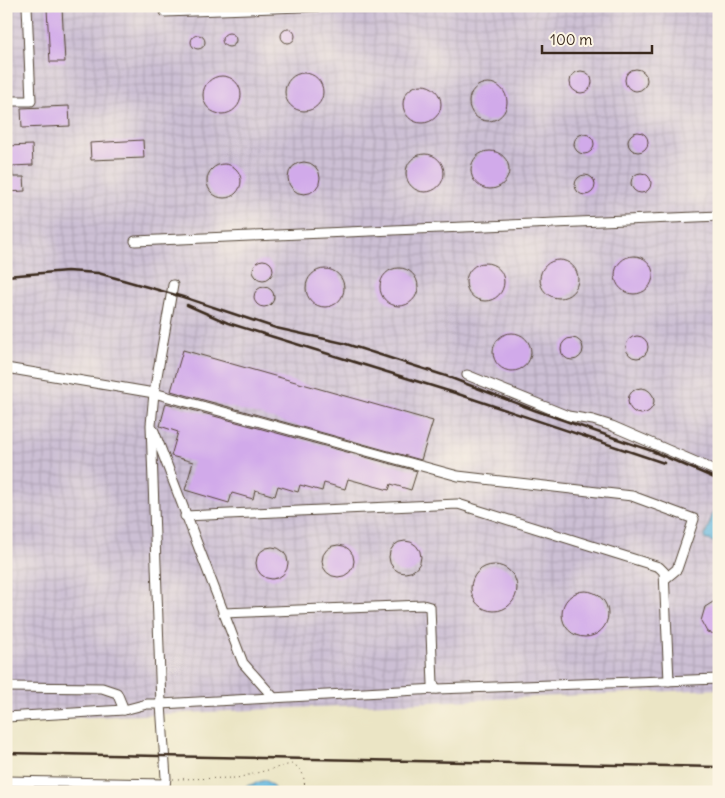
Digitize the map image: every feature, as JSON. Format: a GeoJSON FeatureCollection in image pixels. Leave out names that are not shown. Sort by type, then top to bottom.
{"type":"FeatureCollection","features":[{"type":"Feature","properties":{"kind":"lane"},"geometry":{"type":"LineString","coordinates":[[6,101],[31,101],[27,6]]}},
{"type":"Feature","properties":{"kind":"lane"},"geometry":{"type":"LineString","coordinates":[[165,12],[327,6]]}},
{"type":"Feature","properties":{"kind":"lane"},"geometry":{"type":"LineString","coordinates":[[135,241],[719,216]]}},
{"type":"Feature","properties":{"kind":"lane"},"geometry":{"type":"LineString","coordinates":[[6,781],[165,785],[151,425],[154,393],[174,285]]}},
{"type":"Feature","properties":{"kind":"lane"},"geometry":{"type":"LineString","coordinates":[[6,368],[154,393],[458,476],[632,496],[694,519],[678,570],[665,579]]}},
{"type":"Feature","properties":{"kind":"lane"},"geometry":{"type":"LineString","coordinates":[[467,375],[568,416],[593,420],[612,426],[719,472]]}},
{"type":"Feature","properties":{"kind":"lane"},"geometry":{"type":"LineString","coordinates":[[151,425],[243,663],[274,698]]}},
{"type":"Feature","properties":{"kind":"lane"},"geometry":{"type":"LineString","coordinates":[[185,516],[458,504],[659,567],[664,572],[665,579],[668,680]]}},
{"type":"Feature","properties":{"kind":"lane"},"geometry":{"type":"LineString","coordinates":[[223,613],[423,605],[430,607],[433,684],[437,688]]}},
{"type":"Feature","properties":{"kind":"lane"},"geometry":{"type":"LineString","coordinates":[[6,716],[124,710],[146,704],[437,688],[719,679]]}},
{"type":"Feature","properties":{"kind":"lane"},"geometry":{"type":"LineString","coordinates":[[6,687],[102,688],[117,694],[124,710]]}},
{"type":"Feature","properties":{"kind":"path"},"geometry":{"type":"LineString","coordinates":[[165,785],[237,778],[291,764],[298,766],[302,771],[305,792]]}},
{"type":"Feature","properties":{"kind":"shaded area"},"geometry":{"type":"Polygon","coordinates":[[[6,6],[719,6],[719,689],[6,721],[6,6]]]}},
{"type":"Feature","properties":{"kind":"water"},"geometry":{"type":"Polygon","coordinates":[[[715,507],[719,508],[719,544],[704,539],[715,507]]]}},
{"type":"Feature","properties":{"kind":"water"},"geometry":{"type":"Polygon","coordinates":[[[265,780],[272,785],[276,792],[240,792],[246,786],[265,780]]]}},
{"type":"Feature","properties":{"kind":"building"},"geometry":{"type":"Polygon","coordinates":[[[62,8],[65,62],[50,62],[47,9],[62,8]]]}},
{"type":"Feature","properties":{"kind":"building"},"geometry":{"type":"Polygon","coordinates":[[[288,29],[293,31],[295,36],[293,41],[288,43],[283,41],[281,36],[283,31],[288,29]]]}},
{"type":"Feature","properties":{"kind":"building"},"geometry":{"type":"Polygon","coordinates":[[[229,33],[234,35],[236,40],[234,45],[229,47],[224,45],[222,40],[224,35],[229,33]]]}},
{"type":"Feature","properties":{"kind":"building"},"geometry":{"type":"Polygon","coordinates":[[[198,35],[203,37],[205,42],[203,47],[198,49],[193,47],[191,42],[193,37],[198,35]]]}},
{"type":"Feature","properties":{"kind":"building"},"geometry":{"type":"Polygon","coordinates":[[[636,69],[644,72],[647,80],[644,88],[636,91],[628,88],[625,80],[628,72],[636,69]]]}},
{"type":"Feature","properties":{"kind":"building"},"geometry":{"type":"Polygon","coordinates":[[[581,71],[589,74],[592,82],[589,90],[581,93],[573,90],[570,82],[573,74],[581,71]]]}},
{"type":"Feature","properties":{"kind":"building"},"geometry":{"type":"Polygon","coordinates":[[[304,73],[317,79],[323,92],[317,105],[304,111],[291,105],[285,92],[291,79],[304,73]]]}},
{"type":"Feature","properties":{"kind":"building"},"geometry":{"type":"Polygon","coordinates":[[[222,76],[235,82],[241,95],[235,108],[222,114],[209,108],[203,95],[209,82],[222,76]]]}},
{"type":"Feature","properties":{"kind":"building"},"geometry":{"type":"Polygon","coordinates":[[[488,83],[501,89],[507,102],[501,115],[488,121],[475,115],[469,102],[475,89],[488,83]]]}},
{"type":"Feature","properties":{"kind":"building"},"geometry":{"type":"Polygon","coordinates":[[[422,85],[435,91],[441,104],[435,117],[422,123],[409,117],[403,104],[409,91],[422,85]]]}},
{"type":"Feature","properties":{"kind":"building"},"geometry":{"type":"Polygon","coordinates":[[[69,106],[70,126],[22,128],[21,108],[69,106]]]}},
{"type":"Feature","properties":{"kind":"building"},"geometry":{"type":"Polygon","coordinates":[[[638,132],[645,135],[648,142],[645,149],[638,152],[631,149],[628,142],[631,135],[638,132]]]}},
{"type":"Feature","properties":{"kind":"building"},"geometry":{"type":"Polygon","coordinates":[[[584,134],[591,137],[594,144],[591,151],[584,154],[577,151],[574,144],[577,137],[584,134]]]}},
{"type":"Feature","properties":{"kind":"building"},"geometry":{"type":"Polygon","coordinates":[[[143,140],[144,158],[91,160],[90,143],[143,140]]]}},
{"type":"Feature","properties":{"kind":"building"},"geometry":{"type":"Polygon","coordinates":[[[32,145],[33,165],[12,166],[13,177],[24,177],[25,191],[6,192],[6,146],[32,145]]]}},
{"type":"Feature","properties":{"kind":"building"},"geometry":{"type":"Polygon","coordinates":[[[490,151],[503,157],[509,170],[503,183],[490,189],[477,183],[471,170],[477,157],[490,151]]]}},
{"type":"Feature","properties":{"kind":"building"},"geometry":{"type":"Polygon","coordinates":[[[425,154],[438,160],[444,173],[438,186],[425,192],[412,186],[406,173],[412,160],[425,154]]]}},
{"type":"Feature","properties":{"kind":"building"},"geometry":{"type":"Polygon","coordinates":[[[304,162],[316,166],[320,178],[316,190],[304,194],[292,190],[288,178],[292,166],[304,162]]]}},
{"type":"Feature","properties":{"kind":"building"},"geometry":{"type":"Polygon","coordinates":[[[224,164],[236,169],[241,181],[236,193],[224,198],[212,193],[207,181],[212,169],[224,164]]]}},
{"type":"Feature","properties":{"kind":"building"},"geometry":{"type":"Polygon","coordinates":[[[641,173],[648,176],[651,183],[648,190],[641,193],[634,190],[631,183],[634,176],[641,173]]]}},
{"type":"Feature","properties":{"kind":"building"},"geometry":{"type":"Polygon","coordinates":[[[585,175],[592,178],[595,185],[592,192],[585,195],[578,192],[575,185],[578,178],[585,175]]]}},
{"type":"Feature","properties":{"kind":"building"},"geometry":{"type":"Polygon","coordinates":[[[634,256],[647,262],[653,275],[647,288],[634,294],[621,288],[615,275],[621,262],[634,256]]]}},
{"type":"Feature","properties":{"kind":"building"},"geometry":{"type":"Polygon","coordinates":[[[263,260],[270,263],[273,270],[270,277],[263,280],[256,277],[253,270],[256,263],[263,260]]]}},
{"type":"Feature","properties":{"kind":"building"},"geometry":{"type":"Polygon","coordinates":[[[559,260],[572,266],[578,279],[572,292],[559,298],[546,292],[540,279],[546,266],[559,260]]]}},
{"type":"Feature","properties":{"kind":"building"},"geometry":{"type":"Polygon","coordinates":[[[485,263],[498,269],[504,282],[498,295],[485,301],[472,295],[466,282],[472,269],[485,263]]]}},
{"type":"Feature","properties":{"kind":"building"},"geometry":{"type":"Polygon","coordinates":[[[719,266],[719,298],[713,281],[719,266]]]}},
{"type":"Feature","properties":{"kind":"building"},"geometry":{"type":"Polygon","coordinates":[[[399,268],[412,274],[418,287],[412,300],[399,306],[386,300],[380,287],[386,274],[399,268]]]}},
{"type":"Feature","properties":{"kind":"building"},"geometry":{"type":"Polygon","coordinates":[[[325,269],[338,275],[344,288],[338,301],[325,307],[312,301],[306,288],[312,275],[325,269]]]}},
{"type":"Feature","properties":{"kind":"building"},"geometry":{"type":"Polygon","coordinates":[[[264,287],[271,290],[274,297],[271,304],[264,307],[257,304],[254,297],[257,290],[264,287]]]}},
{"type":"Feature","properties":{"kind":"building"},"geometry":{"type":"Polygon","coordinates":[[[512,333],[525,339],[531,352],[525,365],[512,371],[499,365],[493,352],[499,339],[512,333]]]}},
{"type":"Feature","properties":{"kind":"building"},"geometry":{"type":"Polygon","coordinates":[[[637,336],[645,339],[648,347],[645,355],[637,358],[629,355],[626,347],[629,339],[637,336]]]}},
{"type":"Feature","properties":{"kind":"building"},"geometry":{"type":"Polygon","coordinates":[[[572,338],[580,341],[583,349],[580,357],[572,360],[564,357],[561,349],[564,341],[572,338]]]}},
{"type":"Feature","properties":{"kind":"building"},"geometry":{"type":"Polygon","coordinates":[[[183,350],[433,421],[421,460],[171,391],[183,350]]]}},
{"type":"Feature","properties":{"kind":"building"},"geometry":{"type":"Polygon","coordinates":[[[641,388],[650,392],[654,401],[650,410],[641,414],[632,410],[628,401],[632,392],[641,388]]]}},
{"type":"Feature","properties":{"kind":"building"},"geometry":{"type":"Polygon","coordinates":[[[166,403],[417,471],[411,490],[391,484],[389,490],[348,479],[345,489],[324,483],[322,491],[300,485],[298,492],[278,486],[275,496],[255,490],[253,499],[232,493],[229,503],[185,490],[193,462],[171,456],[178,432],[160,426],[166,403]]]}},
{"type":"Feature","properties":{"kind":"building"},"geometry":{"type":"Polygon","coordinates":[[[405,541],[417,545],[421,557],[417,569],[405,573],[393,569],[389,557],[393,545],[405,541]]]}},
{"type":"Feature","properties":{"kind":"building"},"geometry":{"type":"Polygon","coordinates":[[[338,545],[350,549],[354,561],[350,573],[338,577],[326,573],[322,561],[326,549],[338,545]]]}},
{"type":"Feature","properties":{"kind":"building"},"geometry":{"type":"Polygon","coordinates":[[[272,547],[284,551],[288,563],[284,575],[272,579],[260,575],[256,563],[260,551],[272,547]]]}},
{"type":"Feature","properties":{"kind":"building"},"geometry":{"type":"Polygon","coordinates":[[[499,565],[511,571],[516,579],[516,597],[511,605],[503,610],[489,611],[477,605],[472,597],[471,583],[477,571],[485,566],[499,565]]]}},
{"type":"Feature","properties":{"kind":"building"},"geometry":{"type":"Polygon","coordinates":[[[590,591],[602,597],[607,605],[607,623],[602,631],[594,636],[580,637],[568,631],[563,623],[562,609],[568,597],[576,592],[590,591]]]}},
{"type":"Feature","properties":{"kind":"building"},"geometry":{"type":"Polygon","coordinates":[[[713,602],[719,602],[719,635],[707,632],[701,621],[705,607],[713,602]]]}},
{"type":"Feature","properties":{"kind":"railway"},"geometry":{"type":"LineString","coordinates":[[6,276],[67,271],[98,273],[183,297],[276,328],[343,343],[446,376],[534,410],[652,451],[719,480]]}},
{"type":"Feature","properties":{"kind":"railway"},"geometry":{"type":"LineString","coordinates":[[187,305],[228,323],[455,393],[664,463]]}},
{"type":"Feature","properties":{"kind":"railway"},"geometry":{"type":"LineString","coordinates":[[6,753],[719,767]]}}]}
